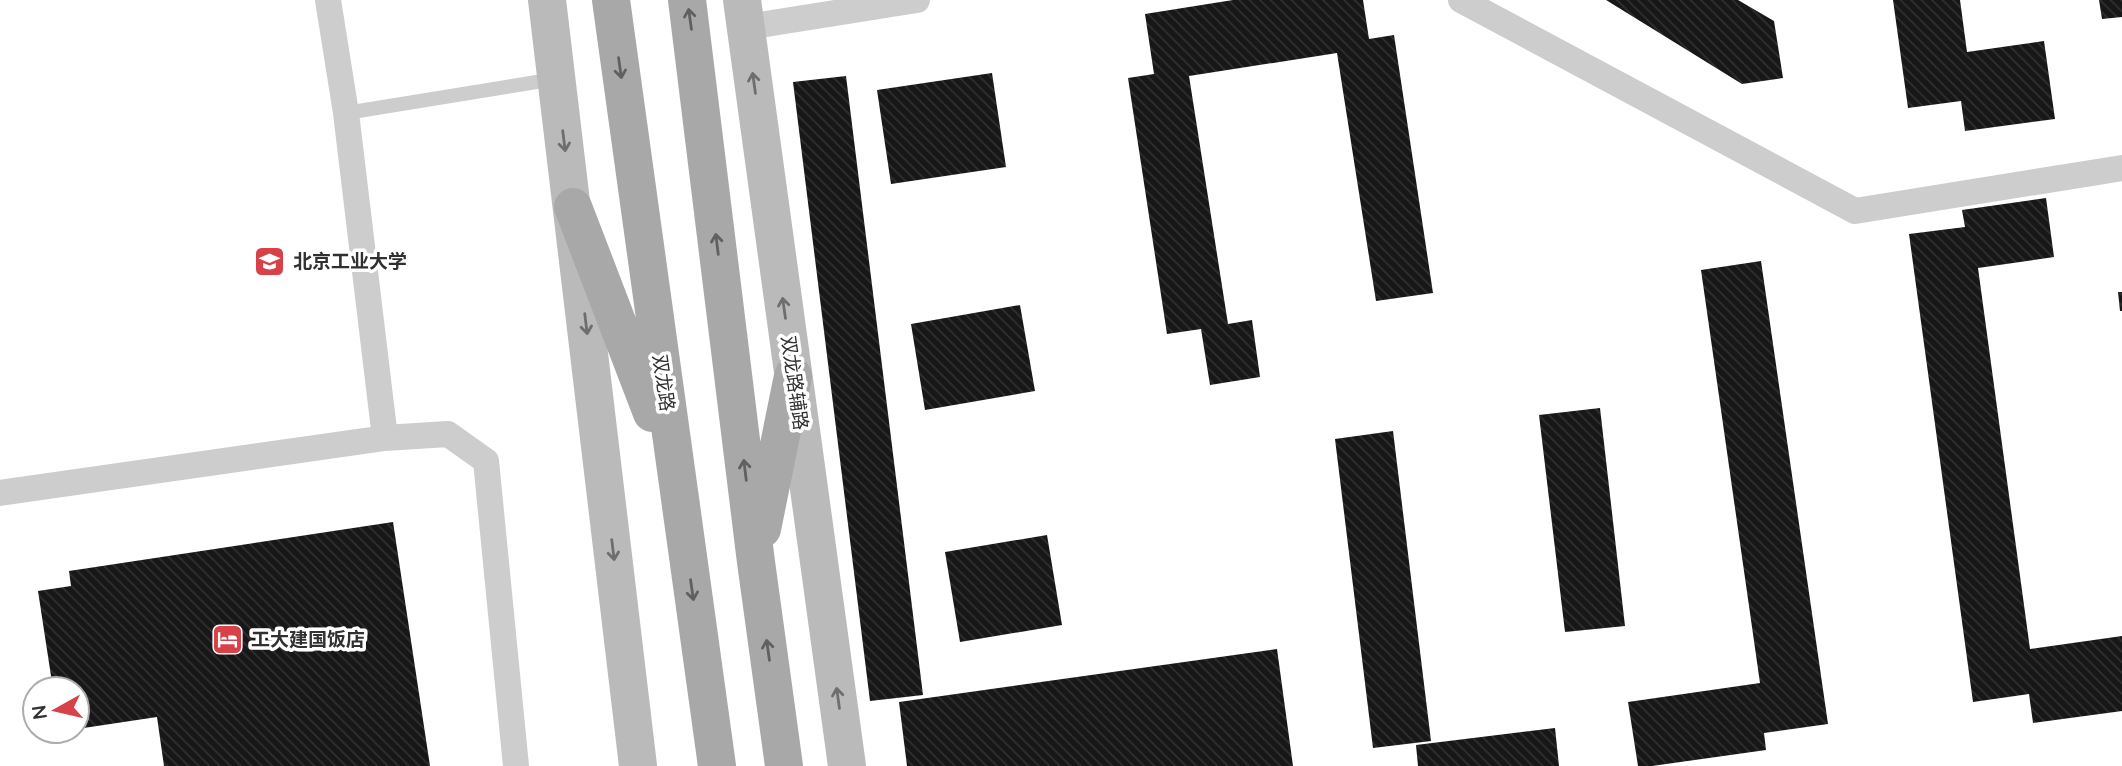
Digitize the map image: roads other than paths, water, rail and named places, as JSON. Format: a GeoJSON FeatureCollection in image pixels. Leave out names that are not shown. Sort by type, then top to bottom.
{"type":"FeatureCollection","features":[{"type":"Feature","properties":{"kind":"main road"},"geometry":{"type":"LineString","coordinates":[[547,0],[638,766]]}},
{"type":"Feature","properties":{"kind":"main road","name":"双龙路"},"geometry":{"type":"LineString","coordinates":[[611,0],[717,766]]}},
{"type":"Feature","properties":{"kind":"main road"},"geometry":{"type":"LineString","coordinates":[[687,0],[756,562],[784,766]]}},
{"type":"Feature","properties":{"kind":"main road","name":"双龙路辅路"},"geometry":{"type":"LineString","coordinates":[[744,13],[847,766]]}},
{"type":"Feature","properties":{"kind":"main road"},"geometry":{"type":"LineString","coordinates":[[573,207],[675,474]]}},
{"type":"Feature","properties":{"kind":"main road"},"geometry":{"type":"LineString","coordinates":[[756,562],[793,376]]}},
{"type":"Feature","properties":{"kind":"street"},"geometry":{"type":"LineString","coordinates":[[328,0],[346,113],[385,438]]}},
{"type":"Feature","properties":{"kind":"street"},"geometry":{"type":"LineString","coordinates":[[744,13],[917,0]]}},
{"type":"Feature","properties":{"kind":"street"},"geometry":{"type":"LineString","coordinates":[[1461,0],[1855,211],[2122,168]]}},
{"type":"Feature","properties":{"kind":"street"},"geometry":{"type":"LineString","coordinates":[[0,493],[385,438],[449,434],[486,461],[516,766]]}},
{"type":"Feature","properties":{"kind":"lane"},"geometry":{"type":"LineString","coordinates":[[346,113],[556,79]]}},
{"type":"Feature","properties":{"kind":"place","name":"北京工业大学"},"geometry":{"type":"Point","coordinates":[270,262]}},
{"type":"Feature","properties":{"kind":"place","name":"工大建国饭店"},"geometry":{"type":"Point","coordinates":[228,640]}}]}
